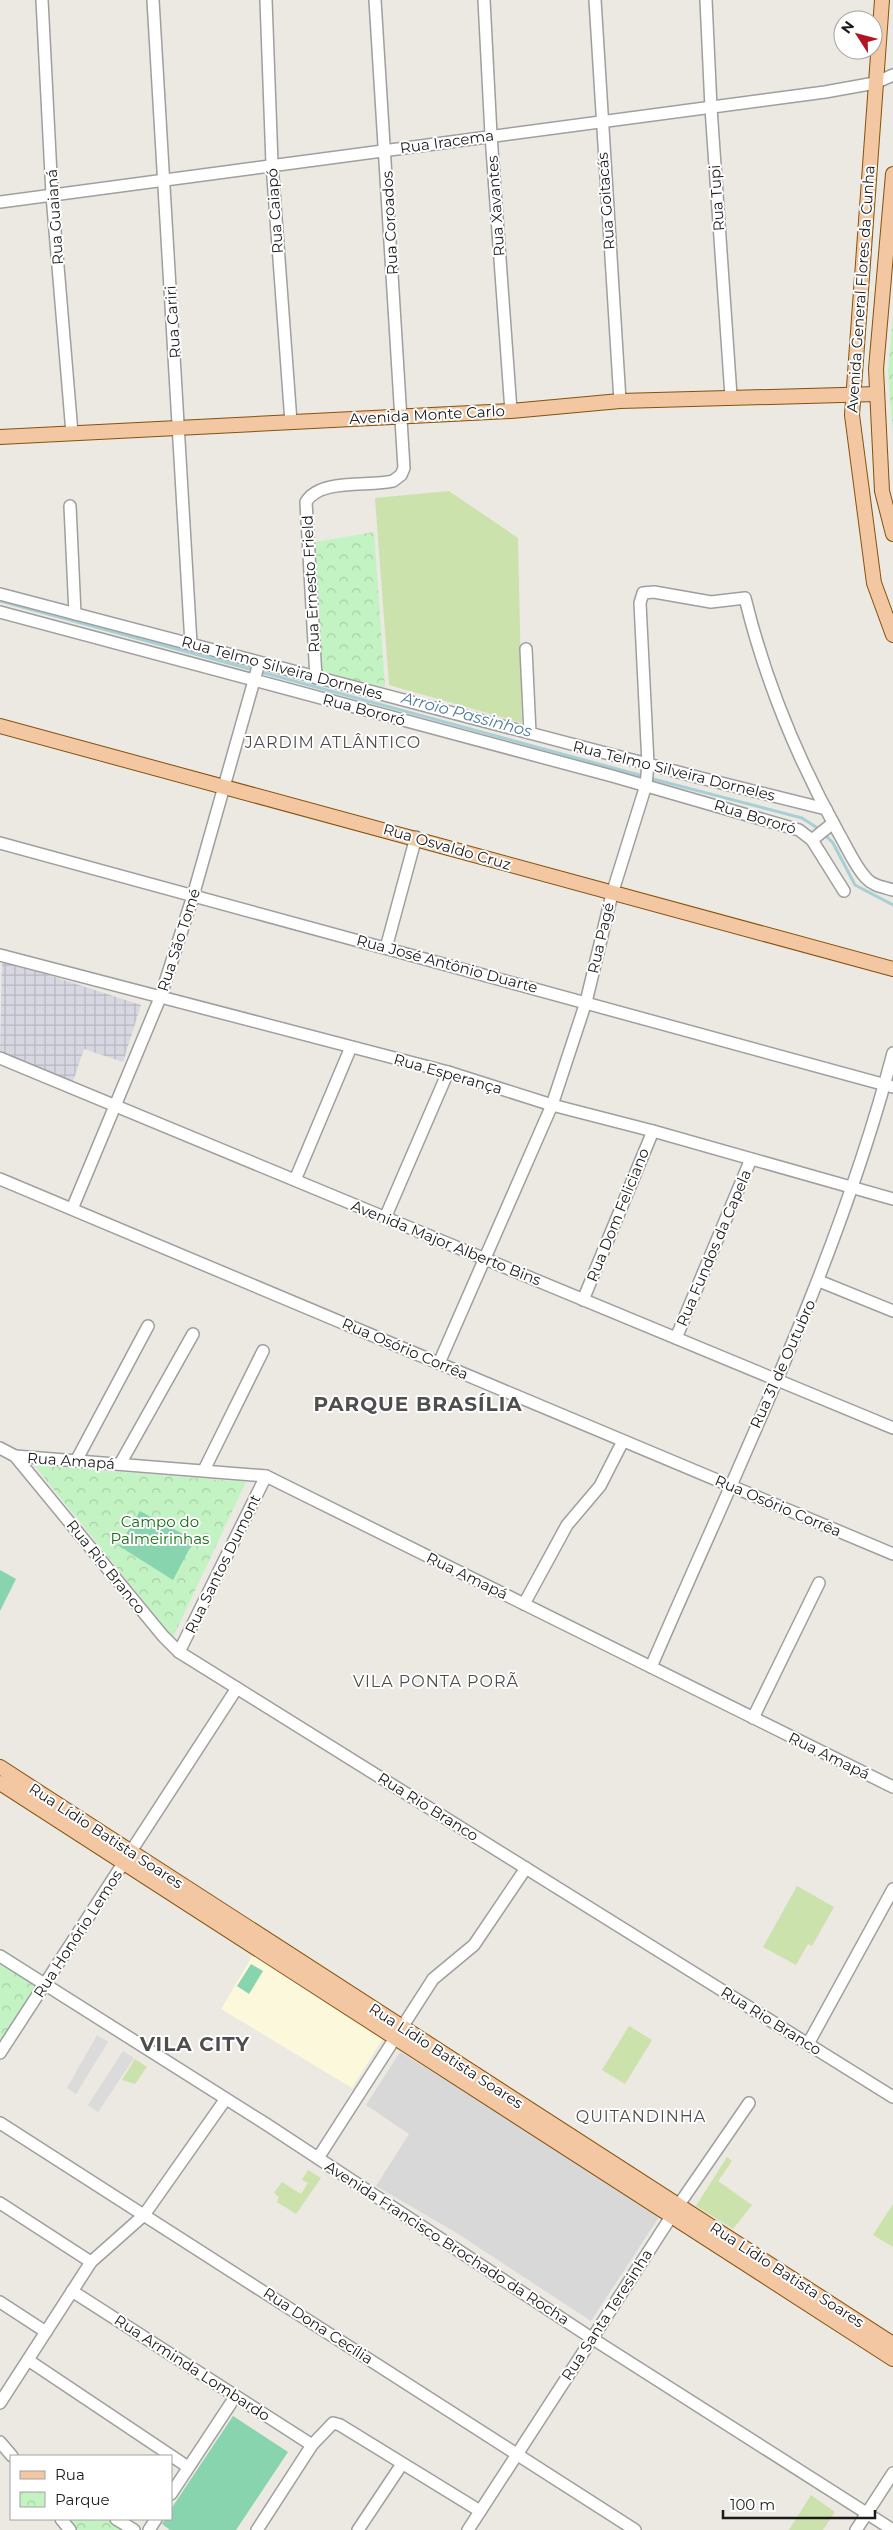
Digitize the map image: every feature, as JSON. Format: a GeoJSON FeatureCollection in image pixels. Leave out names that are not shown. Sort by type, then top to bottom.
{"type":"FeatureCollection","features":[{"type":"Feature","properties":{"kind":"main road","name":"Avenida General Flores da Cunha"},"geometry":{"type":"LineString","coordinates":[[882,0],[852,415],[874,584],[893,635]]}},
{"type":"Feature","properties":{"kind":"main road","name":"Avenida General Flores da Cunha"},"geometry":{"type":"LineString","coordinates":[[893,174],[876,369],[882,491],[893,534]]}},
{"type":"Feature","properties":{"kind":"main road","name":"Avenida Monte Carlo"},"geometry":{"type":"LineString","coordinates":[[0,437],[511,411],[620,401],[731,396],[877,394]]}},
{"type":"Feature","properties":{"kind":"main road","name":"Rua Osvaldo Cruz"},"geometry":{"type":"LineString","coordinates":[[0,726],[416,837],[612,894],[893,969]]}},
{"type":"Feature","properties":{"kind":"main road","name":"Rua Lídio Batista Soares"},"geometry":{"type":"LineString","coordinates":[[0,1767],[127,1858]]}},
{"type":"Feature","properties":{"kind":"main road","name":"Rua Lídio Batista Soares"},"geometry":{"type":"LineString","coordinates":[[0,1783],[127,1858],[193,1900],[890,2350]]}},
{"type":"Feature","properties":{"kind":"street","name":"Rua Guaianá"},"geometry":{"type":"LineString","coordinates":[[42,0],[52,195],[72,433]]}},
{"type":"Feature","properties":{"kind":"street","name":"Rua Cariri"},"geometry":{"type":"LineString","coordinates":[[153,0],[180,428],[191,644]]}},
{"type":"Feature","properties":{"kind":"street","name":"Rua Caiapó"},"geometry":{"type":"LineString","coordinates":[[266,0],[272,164],[291,422]]}},
{"type":"Feature","properties":{"kind":"street","name":"Rua Coroados"},"geometry":{"type":"LineString","coordinates":[[375,0],[401,417]]}},
{"type":"Feature","properties":{"kind":"street","name":"Rua Xavantes"},"geometry":{"type":"LineString","coordinates":[[484,0],[491,136],[511,411]]}},
{"type":"Feature","properties":{"kind":"street","name":"Rua Goitacás"},"geometry":{"type":"LineString","coordinates":[[595,0],[601,122],[620,401]]}},
{"type":"Feature","properties":{"kind":"street","name":"Rua Tupi"},"geometry":{"type":"LineString","coordinates":[[706,0],[711,108],[731,396]]}},
{"type":"Feature","properties":{"kind":"street","name":"Rua Iracema"},"geometry":{"type":"LineString","coordinates":[[0,202],[272,164],[711,108],[875,83],[893,75]]}},
{"type":"Feature","properties":{"kind":"street","name":"Rua Ernesto Frield"},"geometry":{"type":"LineString","coordinates":[[316,678],[306,502],[311,494],[325,487],[384,483],[394,481],[401,476],[404,460],[401,417]]}},
{"type":"Feature","properties":{"kind":"street"},"geometry":{"type":"LineString","coordinates":[[70,506],[75,614]]}},
{"type":"Feature","properties":{"kind":"street","name":"Rua Pagé"},"geometry":{"type":"LineString","coordinates":[[439,1363],[552,1105],[586,1002],[612,894],[646,784],[648,765],[640,603],[643,593],[654,592],[711,602],[745,598],[755,637],[783,719],[826,809]]}},
{"type":"Feature","properties":{"kind":"street","name":"Rua Telmo Silveira Dorneles"},"geometry":{"type":"LineString","coordinates":[[0,594],[191,644],[258,664],[826,809]]}},
{"type":"Feature","properties":{"kind":"street","name":"Rua Bororó"},"geometry":{"type":"LineString","coordinates":[[0,612],[646,784],[799,830],[814,837],[844,891]]}},
{"type":"Feature","properties":{"kind":"street"},"geometry":{"type":"LineString","coordinates":[[526,649],[530,733]]}},
{"type":"Feature","properties":{"kind":"street","name":"Rua São Tomé"},"geometry":{"type":"LineString","coordinates":[[72,1209],[160,998],[193,896],[258,664]]}},
{"type":"Feature","properties":{"kind":"street"},"geometry":{"type":"LineString","coordinates":[[826,809],[830,824],[866,879],[874,885],[893,890]]}},
{"type":"Feature","properties":{"kind":"street","name":"Rua Bororó"},"geometry":{"type":"LineString","coordinates":[[814,837],[830,824]]}},
{"type":"Feature","properties":{"kind":"street"},"geometry":{"type":"LineString","coordinates":[[386,948],[416,837]]}},
{"type":"Feature","properties":{"kind":"street","name":"Rua José Antônio Duarte"},"geometry":{"type":"LineString","coordinates":[[0,843],[889,1086]]}},
{"type":"Feature","properties":{"kind":"street","name":"Rua Esperança"},"geometry":{"type":"LineString","coordinates":[[0,956],[448,1072],[552,1105],[653,1131],[893,1199]]}},
{"type":"Feature","properties":{"kind":"street"},"geometry":{"type":"LineString","coordinates":[[295,1180],[351,1047]]}},
{"type":"Feature","properties":{"kind":"street","name":"Rua 31 de Outubro"},"geometry":{"type":"LineString","coordinates":[[650,1667],[819,1281],[889,1086],[893,1053]]}},
{"type":"Feature","properties":{"kind":"street","name":"Avenida Major Alberto Bins"},"geometry":{"type":"LineString","coordinates":[[0,1058],[893,1428]]}},
{"type":"Feature","properties":{"kind":"street"},"geometry":{"type":"LineString","coordinates":[[385,1218],[448,1072]]}},
{"type":"Feature","properties":{"kind":"street","name":"Rua Dom Feliciano"},"geometry":{"type":"LineString","coordinates":[[584,1300],[653,1131]]}},
{"type":"Feature","properties":{"kind":"street","name":"Rua Fundos da Capela"},"geometry":{"type":"LineString","coordinates":[[676,1338],[751,1159]]}},
{"type":"Feature","properties":{"kind":"street","name":"Rua Osório Corrêa"},"geometry":{"type":"LineString","coordinates":[[0,1178],[893,1554]]}},
{"type":"Feature","properties":{"kind":"street"},"geometry":{"type":"LineString","coordinates":[[819,1281],[893,1311]]}},
{"type":"Feature","properties":{"kind":"street"},"geometry":{"type":"LineString","coordinates":[[76,1461],[148,1326]]}},
{"type":"Feature","properties":{"kind":"street"},"geometry":{"type":"LineString","coordinates":[[120,1464],[193,1334]]}},
{"type":"Feature","properties":{"kind":"street"},"geometry":{"type":"LineString","coordinates":[[204,1470],[263,1351]]}},
{"type":"Feature","properties":{"kind":"street"},"geometry":{"type":"LineString","coordinates":[[524,1604],[567,1525],[600,1486],[623,1440]]}},
{"type":"Feature","properties":{"kind":"street"},"geometry":{"type":"LineString","coordinates":[[0,1448],[15,1456]]}},
{"type":"Feature","properties":{"kind":"street","name":"Rua Amapá"},"geometry":{"type":"LineString","coordinates":[[15,1456],[266,1476],[893,1788]]}},
{"type":"Feature","properties":{"kind":"street","name":"Rua Rio Branco"},"geometry":{"type":"LineString","coordinates":[[15,1456],[163,1636],[179,1652],[893,2097]]}},
{"type":"Feature","properties":{"kind":"street","name":"Rua Santos Dumont"},"geometry":{"type":"LineString","coordinates":[[179,1652],[266,1476]]}},
{"type":"Feature","properties":{"kind":"street"},"geometry":{"type":"LineString","coordinates":[[754,1718],[819,1584]]}},
{"type":"Feature","properties":{"kind":"street","name":"Rua Honório Lemos"},"geometry":{"type":"LineString","coordinates":[[0,2054],[237,1688]]}},
{"type":"Feature","properties":{"kind":"street"},"geometry":{"type":"LineString","coordinates":[[318,2158],[434,1979],[474,1945],[526,1868]]}},
{"type":"Feature","properties":{"kind":"street"},"geometry":{"type":"LineString","coordinates":[[808,2044],[893,1889]]}},
{"type":"Feature","properties":{"kind":"street","name":"Avenida Francisco Brochado da Rocha"},"geometry":{"type":"LineString","coordinates":[[0,1956],[318,2158],[593,2338],[893,2530]]}},
{"type":"Feature","properties":{"kind":"street"},"geometry":{"type":"LineString","coordinates":[[0,2403],[91,2262],[144,2215],[225,2100]]}},
{"type":"Feature","properties":{"kind":"street","name":"Rua Santa Teresinha"},"geometry":{"type":"LineString","coordinates":[[468,2530],[674,2211],[750,2103]]}},
{"type":"Feature","properties":{"kind":"street","name":"Rua Dona Cecília"},"geometry":{"type":"LineString","coordinates":[[0,2123],[518,2453],[635,2530]]}},
{"type":"Feature","properties":{"kind":"street"},"geometry":{"type":"LineString","coordinates":[[0,2203],[91,2262]]}},
{"type":"Feature","properties":{"kind":"street","name":"Rua Arminda Lombardo"},"geometry":{"type":"LineString","coordinates":[[72,2291],[312,2445]]}},
{"type":"Feature","properties":{"kind":"street"},"geometry":{"type":"LineString","coordinates":[[0,2302],[46,2332]]}},
{"type":"Feature","properties":{"kind":"street"},"geometry":{"type":"LineString","coordinates":[[28,2360],[170,2455]]}},
{"type":"Feature","properties":{"kind":"street"},"geometry":{"type":"LineString","coordinates":[[172,2492],[235,2397]]}},
{"type":"Feature","properties":{"kind":"street"},"geometry":{"type":"LineString","coordinates":[[257,2530],[312,2445],[333,2423],[340,2425],[480,2511]]}},
{"type":"Feature","properties":{"kind":"street"},"geometry":{"type":"LineString","coordinates":[[0,2442],[12,2455]]}},
{"type":"Feature","properties":{"kind":"street"},"geometry":{"type":"LineString","coordinates":[[172,2456],[188,2467]]}},
{"type":"Feature","properties":{"kind":"street"},"geometry":{"type":"LineString","coordinates":[[358,2530],[402,2464]]}},
{"type":"Feature","properties":{"kind":"street"},"geometry":{"type":"LineString","coordinates":[[856,2530],[893,2473]]}},
{"type":"Feature","properties":{"kind":"street"},"geometry":{"type":"LineString","coordinates":[[62,2520],[70,2530]]}},
{"type":"Feature","properties":{"kind":"street"},"geometry":{"type":"LineString","coordinates":[[118,2520],[134,2530]]}},
{"type":"Feature","properties":{"kind":"shaded area"},"geometry":{"type":"Polygon","coordinates":[[[2,960],[141,1005],[123,1062],[84,1049],[72,1084],[0,1054],[2,960]]]}},
{"type":"Feature","properties":{"kind":"shaded area"},"geometry":{"type":"Polygon","coordinates":[[[253,1955],[384,2037],[352,2088],[221,2009],[253,1955]]]}},
{"type":"Feature","properties":{"kind":"shaded area"},"geometry":{"type":"Polygon","coordinates":[[[97,2035],[108,2042],[76,2094],[67,2088],[97,2035]]]}},
{"type":"Feature","properties":{"kind":"shaded area"},"geometry":{"type":"Polygon","coordinates":[[[123,2051],[134,2058],[98,2112],[88,2105],[123,2051]]]}},
{"type":"Feature","properties":{"kind":"shaded area"},"geometry":{"type":"Polygon","coordinates":[[[400,2052],[661,2214],[591,2321],[455,2232],[376,2186],[409,2134],[366,2105],[400,2052]]]}},
{"type":"Feature","properties":{"kind":"green space"},"geometry":{"type":"Polygon","coordinates":[[[893,316],[893,435],[888,372],[893,316]]]}},
{"type":"Feature","properties":{"kind":"green space"},"geometry":{"type":"Polygon","coordinates":[[[449,491],[518,538],[522,723],[389,685],[375,498],[449,491]]]}},
{"type":"Feature","properties":{"kind":"green space"},"geometry":{"type":"Polygon","coordinates":[[[374,532],[385,687],[321,674],[315,542],[374,532]]]}},
{"type":"Feature","properties":{"kind":"green space","name":"Campo do Palmeirinhas"},"geometry":{"type":"Polygon","coordinates":[[[34,1465],[246,1482],[173,1637],[34,1465]]]}},
{"type":"Feature","properties":{"kind":"green space"},"geometry":{"type":"Polygon","coordinates":[[[140,1511],[194,1540],[173,1580],[119,1546],[140,1511]]]}},
{"type":"Feature","properties":{"kind":"green space"},"geometry":{"type":"Polygon","coordinates":[[[0,1570],[16,1579],[0,1611],[0,1570]]]}},
{"type":"Feature","properties":{"kind":"green space"},"geometry":{"type":"Polygon","coordinates":[[[797,1886],[834,1907],[812,1946],[808,1944],[796,1965],[763,1947],[797,1886]]]}},
{"type":"Feature","properties":{"kind":"green space"},"geometry":{"type":"Polygon","coordinates":[[[0,1956],[45,1984],[0,2042],[0,1956]]]}},
{"type":"Feature","properties":{"kind":"green space"},"geometry":{"type":"Polygon","coordinates":[[[251,1964],[263,1971],[249,1994],[237,1986],[251,1964]]]}},
{"type":"Feature","properties":{"kind":"green space"},"geometry":{"type":"Polygon","coordinates":[[[629,2026],[652,2040],[625,2084],[602,2070],[629,2026]]]}},
{"type":"Feature","properties":{"kind":"green space"},"geometry":{"type":"Polygon","coordinates":[[[135,2059],[147,2067],[135,2084],[122,2080],[135,2059]]]}},
{"type":"Feature","properties":{"kind":"green space"},"geometry":{"type":"Polygon","coordinates":[[[727,2157],[732,2161],[718,2181],[752,2205],[733,2229],[696,2206],[727,2157]]]}},
{"type":"Feature","properties":{"kind":"green space"},"geometry":{"type":"Polygon","coordinates":[[[308,2170],[321,2178],[296,2214],[277,2202],[279,2197],[274,2193],[282,2182],[301,2194],[308,2183],[302,2180],[308,2170]]]}},
{"type":"Feature","properties":{"kind":"green space"},"geometry":{"type":"Polygon","coordinates":[[[893,2204],[893,2247],[873,2235],[893,2204]]]}},
{"type":"Feature","properties":{"kind":"green space"},"geometry":{"type":"Polygon","coordinates":[[[233,2416],[288,2452],[236,2530],[170,2530],[162,2524],[164,2520],[172,2520],[172,2508],[233,2416]]]}},
{"type":"Feature","properties":{"kind":"green space"},"geometry":{"type":"Polygon","coordinates":[[[811,2495],[835,2512],[823,2530],[789,2530],[811,2495]]]}},
{"type":"Feature","properties":{"kind":"green space"},"geometry":{"type":"Polygon","coordinates":[[[65,2520],[106,2520],[121,2530],[72,2530],[65,2520]]]}},
{"type":"Feature","properties":{"kind":"waterway","name":"Arroio Passinhos"},"geometry":{"type":"LineString","coordinates":[[0,601],[643,776]]}},
{"type":"Feature","properties":{"kind":"waterway","name":"Arroio Passinhos"},"geometry":{"type":"LineString","coordinates":[[649,778],[802,818],[819,829]]}},
{"type":"Feature","properties":{"kind":"waterway","name":"Arroio Passinhos"},"geometry":{"type":"LineString","coordinates":[[824,834],[833,843],[855,885],[893,905]]}},
{"type":"Feature","properties":{"kind":"district","name":"JARDIM ATLÂNTICO"},"geometry":{"type":"Point","coordinates":[333,742]}},
{"type":"Feature","properties":{"kind":"district","name":"PARQUE BRASÍLIA"},"geometry":{"type":"Point","coordinates":[418,1404]}},
{"type":"Feature","properties":{"kind":"district","name":"VILA PONTA PORÃ"},"geometry":{"type":"Point","coordinates":[436,1681]}},
{"type":"Feature","properties":{"kind":"district","name":"VILA CITY"},"geometry":{"type":"Point","coordinates":[195,2044]}},
{"type":"Feature","properties":{"kind":"district","name":"QUITANDINHA"},"geometry":{"type":"Point","coordinates":[641,2116]}}]}
